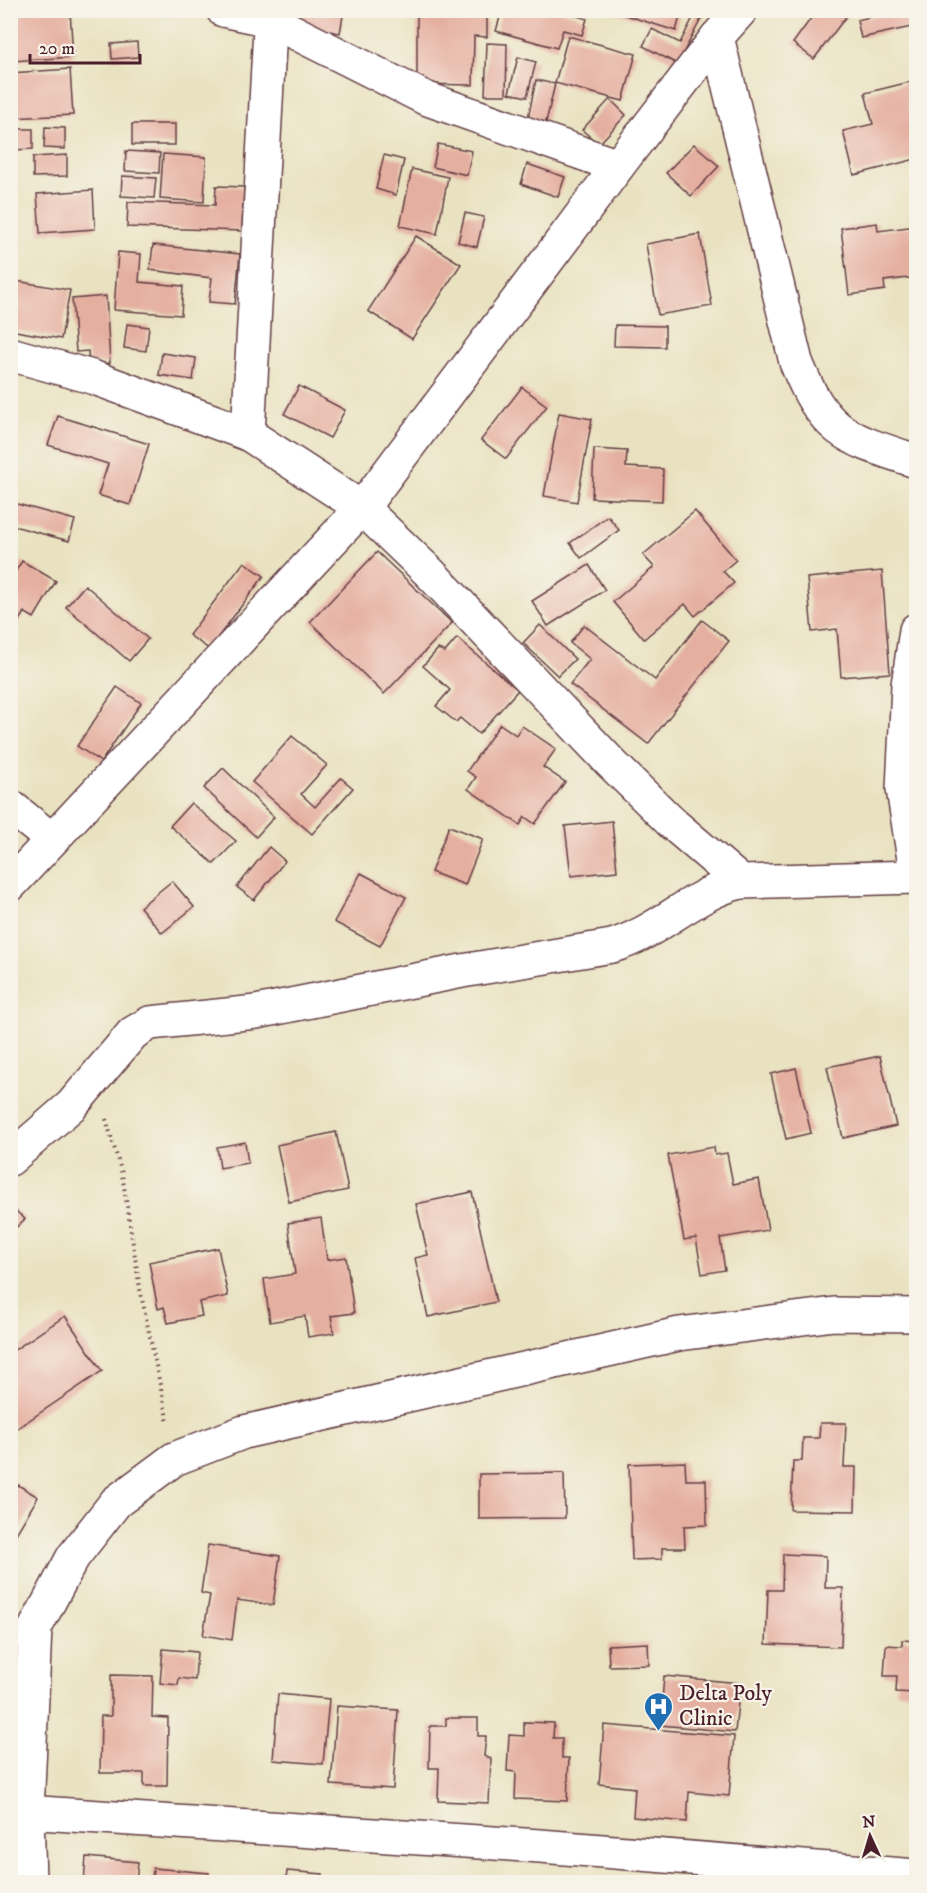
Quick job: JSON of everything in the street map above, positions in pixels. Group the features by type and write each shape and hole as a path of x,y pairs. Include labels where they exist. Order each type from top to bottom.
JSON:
{"street":[{"path":"223,10 270,15 425,98 618,166"},
{"path":"10,885 362,508 618,166 717,37 741,10"},
{"path":"248,434 270,15"},
{"path":"717,37 796,362 810,396 833,425 858,442 916,462"},
{"path":"10,354 92,376 248,434 362,508 430,573 638,789 741,882"},
{"path":"916,630 908,685 903,789 916,872"},
{"path":"10,806 51,839"},
{"path":"10,1159 72,1105 133,1033 150,1023 256,1012 462,971 612,946 629,941 720,887 741,882 916,877"},
{"path":"29,1882 19,1812 35,1628 73,1557 116,1502 174,1460 244,1432 679,1334 834,1314 916,1315"},
{"path":"19,1812 528,1845 916,1876"}],"path":[{"path":"97,1075 106,1121 122,1174 140,1288 164,1396 174,1460"}],"building":[{"path":"10,10 70,10 73,57 12,61"},
{"path":"292,10 344,10 340,33 290,24"},
{"path":"502,10 558,10 587,19 582,35 563,30 557,48 496,31"},
{"path":"609,10 682,10 676,31"},
{"path":"697,10 706,10 677,64 643,46 652,29 680,43"},
{"path":"817,10 851,10 814,59 793,43"},
{"path":"900,10 916,10 916,26 861,38 857,20"},
{"path":"417,16 487,16 487,37 474,36 473,85 417,84"},
{"path":"568,36 636,54 623,101 555,83"},
{"path":"137,42 138,57 112,59 111,44"},
{"path":"487,43 507,44 506,95 485,95"},
{"path":"518,57 536,62 527,97 509,93"},
{"path":"70,69 73,115 10,118 10,73"},
{"path":"536,80 555,84 546,122 528,118"},
{"path":"914,81 916,159 854,175 843,131 873,124 865,93"},
{"path":"610,99 626,115 599,144 582,130"},
{"path":"132,124 175,124 175,145 132,145"},
{"path":"45,127 65,128 65,149 44,148"},
{"path":"12,129 33,129 33,149 13,150"},
{"path":"438,144 472,151 467,175 433,167"},
{"path":"694,144 719,166 691,196 666,173"},
{"path":"126,151 160,153 159,173 125,171"},
{"path":"163,154 206,157 204,202 160,199"},
{"path":"67,155 67,176 33,177 33,157"},
{"path":"384,155 404,160 396,195 376,189"},
{"path":"527,164 565,177 558,197 521,184"},
{"path":"412,169 448,177 437,234 400,226"},
{"path":"122,176 156,178 154,198 121,196"},
{"path":"216,186 244,187 242,231 127,227 128,202 215,205"},
{"path":"93,190 95,229 40,233 37,194"},
{"path":"465,213 484,217 477,247 458,242"},
{"path":"877,223 878,231 916,226 916,277 884,281 885,290 849,295 841,228"},
{"path":"700,234 712,306 658,315 646,244"},
{"path":"416,236 461,264 412,339 368,311"},
{"path":"153,245 240,254 235,304 209,302 212,278 150,270"},
{"path":"118,252 141,254 139,282 183,286 181,315 114,310"},
{"path":"10,280 70,290 61,339 10,330"},
{"path":"106,296 110,363 89,364 88,351 76,352 72,299"},
{"path":"127,324 149,327 146,351 124,348"},
{"path":"615,325 665,326 665,347 614,346"},
{"path":"162,353 196,358 193,380 159,375"},
{"path":"299,386 345,410 330,438 284,414"},
{"path":"522,387 547,406 506,459 481,440"},
{"path":"559,413 592,419 577,502 544,496"},
{"path":"58,416 149,444 130,505 98,495 108,464 48,445"},
{"path":"594,449 627,451 626,467 663,469 662,501 592,498"},
{"path":"10,502 75,520 69,541 10,525"},
{"path":"695,511 736,560 723,571 734,583 695,616 685,604 644,639 613,602 654,567 643,555"},
{"path":"608,516 619,530 581,558 570,543"},
{"path":"377,552 452,623 384,694 310,622"},
{"path":"22,561 56,581 34,618 24,612 10,636 10,580"},
{"path":"244,562 264,576 209,649 189,635"},
{"path":"589,565 605,590 548,626 532,601"},
{"path":"882,571 890,673 841,677 837,629 812,632 807,578"},
{"path":"85,585 148,639 129,661 66,607"},
{"path":"702,620 729,641 648,744 570,684 590,659 570,643 584,625 655,680"},
{"path":"540,625 575,659 558,676 523,643"},
{"path":"457,638 518,690 479,734 460,718 456,722 436,706 450,690 423,666 438,649 445,652"},
{"path":"117,687 141,703 101,762 77,746"},
{"path":"500,724 516,735 522,726 556,749 543,767 565,782 535,824 525,817 520,825 468,789 476,777 467,771"},
{"path":"292,736 327,765 301,794 315,807 341,778 353,788 312,834 252,782"},
{"path":"223,768 274,817 256,837 204,788"},
{"path":"191,803 236,841 214,864 170,826"},
{"path":"612,821 617,871 571,876 565,826"},
{"path":"449,826 483,839 465,885 431,872"},
{"path":"269,847 285,861 254,900 237,887"},
{"path":"361,873 406,897 380,946 334,922"},
{"path":"172,881 194,907 162,933 140,907"},
{"path":"880,1056 896,1126 843,1138 827,1067"},
{"path":"796,1068 811,1133 786,1139 771,1074"},
{"path":"336,1132 348,1190 289,1202 277,1145"},
{"path":"245,1142 248,1163 220,1168 217,1147"},
{"path":"714,1147 715,1155 727,1153 733,1184 759,1179 768,1230 720,1238 725,1270 702,1274 696,1238 684,1240 668,1155"},
{"path":"472,1192 496,1302 428,1317 415,1258 428,1255 416,1204"},
{"path":"10,1206 25,1219 10,1233"},
{"path":"321,1218 327,1260 346,1257 354,1313 331,1316 334,1333 308,1337 305,1316 270,1322 264,1279 295,1274 288,1223"},
{"path":"218,1248 228,1296 199,1302 202,1316 168,1323 164,1307 158,1309 149,1262"},
{"path":"65,1316 102,1371 16,1429 10,1421 10,1353"},
{"path":"820,1423 846,1423 844,1467 856,1467 855,1511 791,1510 793,1461 802,1461 803,1438 819,1438"},
{"path":"685,1462 686,1480 706,1480 707,1525 684,1526 685,1548 662,1548 662,1559 632,1560 629,1464"},
{"path":"564,1473 565,1518 479,1519 479,1474"},
{"path":"10,1480 38,1497 10,1544"},
{"path":"208,1545 280,1556 273,1605 237,1600 232,1640 203,1635 210,1595 201,1593"},
{"path":"783,1554 826,1556 825,1588 843,1588 841,1647 766,1644 768,1590 782,1590"},
{"path":"902,1640 916,1641 916,1693 896,1692 897,1676 884,1676 886,1645 902,1646"},
{"path":"648,1643 649,1665 609,1666 608,1645"},
{"path":"163,1649 197,1652 195,1680 179,1678 178,1685 160,1683"},
{"path":"111,1675 153,1676 152,1717 168,1718 167,1786 144,1786 144,1773 100,1773 101,1716 111,1716"},
{"path":"664,1676 740,1683 735,1732 660,1725"},
{"path":"278,1694 329,1699 323,1764 273,1760"},
{"path":"337,1706 398,1710 393,1789 331,1785"},
{"path":"446,1718 478,1718 478,1736 486,1736 484,1756 491,1759 489,1803 438,1801 439,1768 429,1768 430,1726 446,1726"},
{"path":"524,1722 554,1723 553,1738 562,1738 562,1758 569,1758 567,1801 515,1799 516,1772 507,1771 509,1735 524,1736"},
{"path":"604,1725 734,1736 729,1796 689,1792 687,1822 633,1817 635,1788 599,1784"},
{"path":"86,1857 138,1862 136,1882 84,1882"},
{"path":"153,1868 209,1873 208,1882 152,1882"},
{"path":"287,1871 323,1874 322,1882 286,1882"}],"place":[{"name":"Delta Poly Clinic","path":"658,1732"}]}
